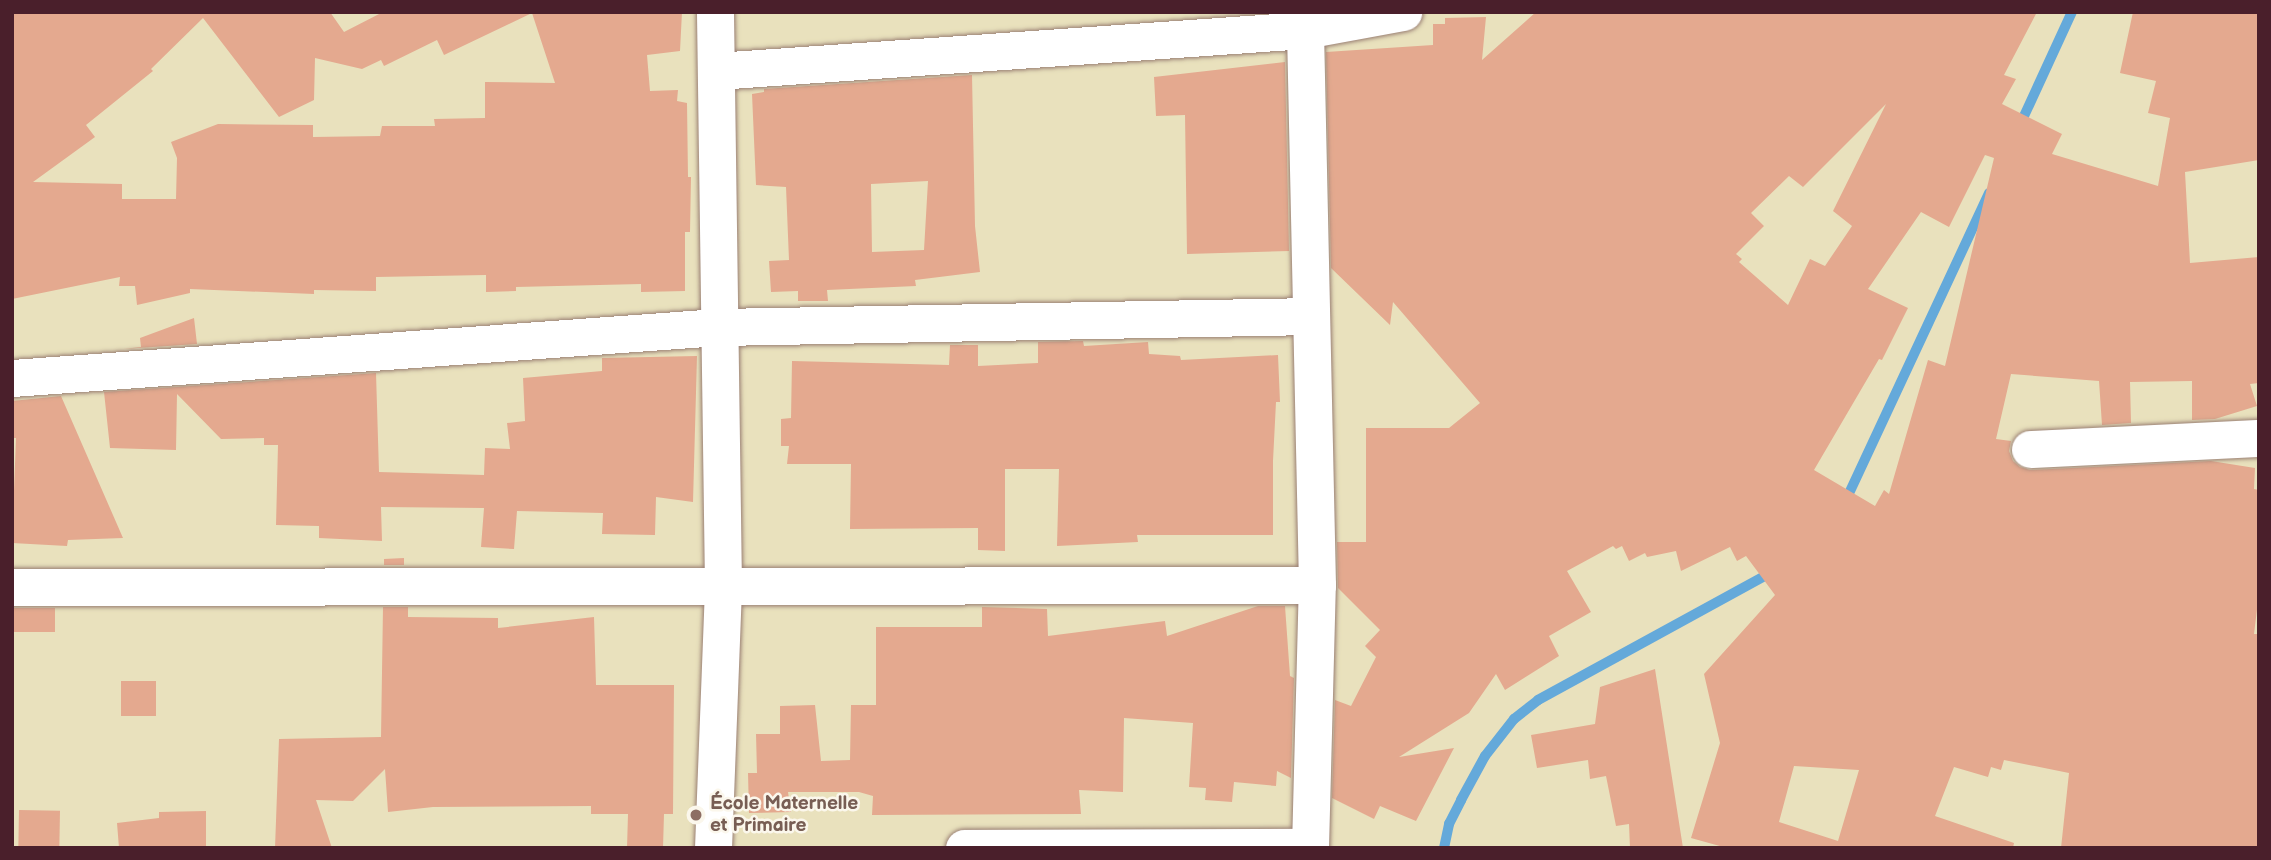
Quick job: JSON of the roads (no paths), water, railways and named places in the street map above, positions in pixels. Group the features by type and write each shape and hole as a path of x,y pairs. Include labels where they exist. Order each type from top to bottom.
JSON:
{"street":[{"path":"713,848 723,586 715,12"},
{"path":"716,71 1305,30 1403,12"},
{"path":"964,848 1310,847 1317,585 1305,30"},
{"path":"12,378 719,327 1311,316"},
{"path":"2030,449 2259,438"},
{"path":"12,586 1317,585"}],"waterway":[{"path":"2019,127 2072,12"},
{"path":"1845,502 1989,193"},
{"path":"1444,848 1449,824 1461,800 1485,756 1514,719 1538,700 1772,572"}],"place":[{"name":"École Maternelle et Primaire","path":"696,815"}]}
